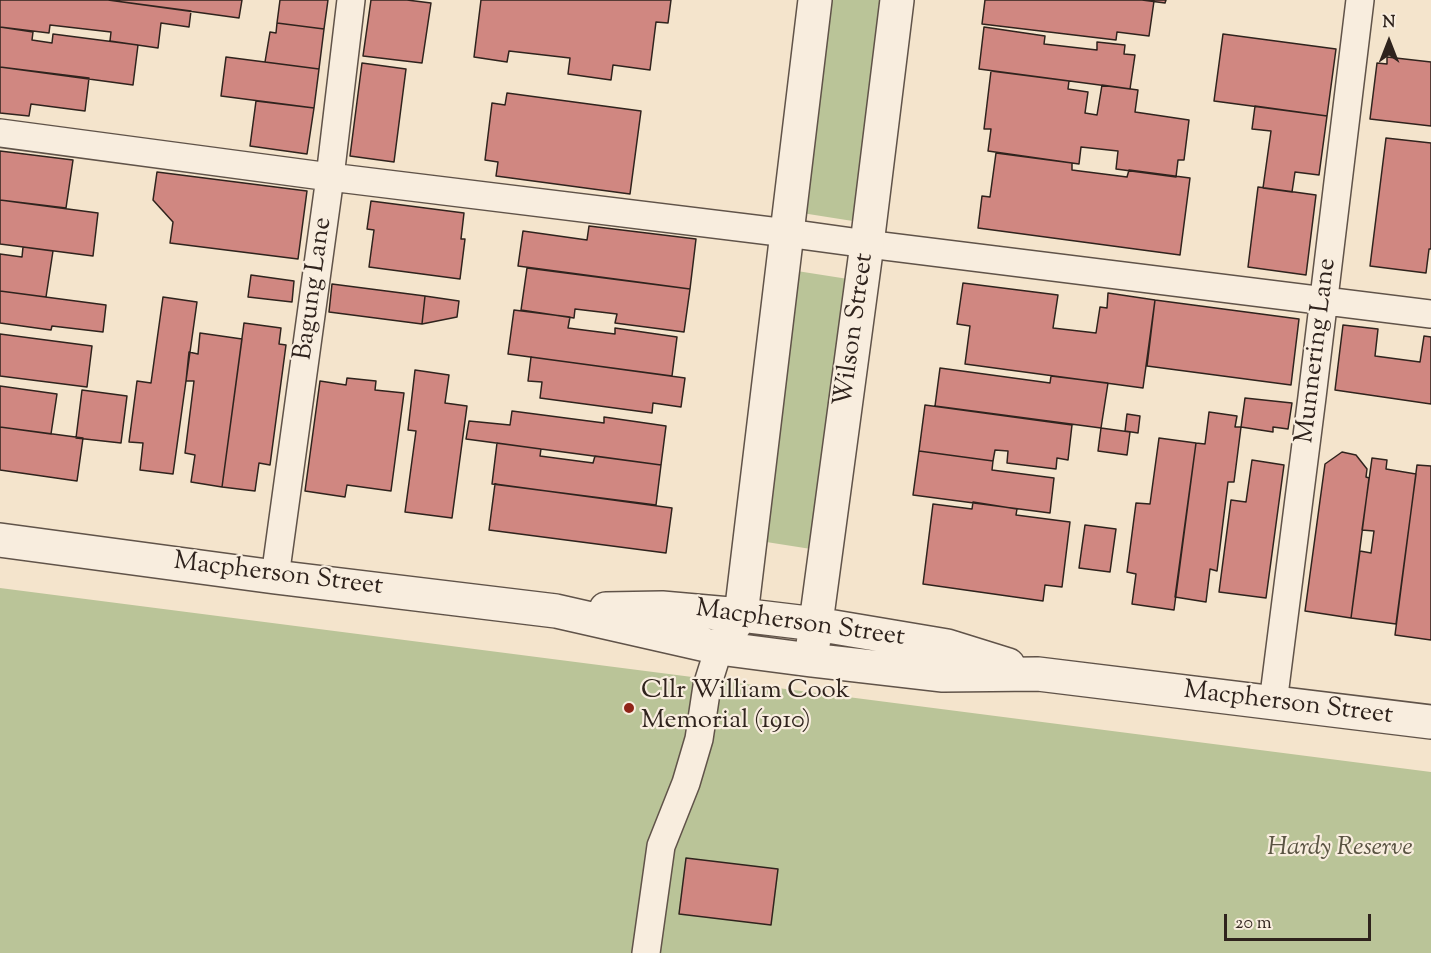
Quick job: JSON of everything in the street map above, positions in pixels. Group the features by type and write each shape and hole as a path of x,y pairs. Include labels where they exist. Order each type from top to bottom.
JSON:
{"street":[{"path":"719,648 741,615 815,0"},
{"name":"Wilson Street","path":"811,660 897,0"},
{"name":"Macpherson Street","path":"0,540 275,577 556,610 719,648 811,660 943,675 1038,674 1431,722"},
{"name":"Macpherson Street","path":"556,610 662,608 816,624 947,646 1038,674"}],"lane":[{"name":"Bagung Lane","path":"275,577 330,177 351,0"},
{"name":"Munnering Lane","path":"1274,703 1360,0"},
{"path":"0,133 330,177 1431,314"},
{"path":"646,953 661,846 686,783 699,739 707,686 719,648"}],"green space":[{"path":"829,0 886,0 859,222 802,213"},
{"path":"797,271 848,279 811,549 760,541"},
{"name":"Hardy Reserve","path":"0,588 1431,772 1431,953 0,953"}],"building":[{"path":"0,0 108,0 191,11 189,27 161,23 158,48 110,41 111,32 50,25 49,33 0,27"},
{"path":"108,0 242,0 239,18"},
{"path":"280,0 328,0 324,29 277,23"},
{"path":"371,0 431,3 422,63 363,56"},
{"path":"481,0 671,0 668,23 656,22 650,70 613,65 611,80 568,74 570,58 509,51 507,62 474,57"},
{"path":"985,0 1154,1 1149,36 1117,32 1116,40 982,24"},
{"path":"1142,0 1166,0 1165,3"},
{"path":"277,23 324,29 319,69 265,62 270,32 276,33"},
{"path":"0,27 33,32 32,40 52,43 53,34 138,45 133,85 0,67"},
{"path":"984,27 1045,36 1044,44 1097,50 1097,42 1125,45 1124,54 1135,55 1130,89 979,69"},
{"path":"1223,34 1336,49 1327,116 1214,101"},
{"path":"226,57 319,69 314,108 221,96"},
{"path":"1387,57 1431,62 1431,126 1370,119 1377,63 1387,64"},
{"path":"362,63 406,69 394,162 350,156"},
{"path":"0,67 89,78 85,111 31,104 29,116 0,113"},
{"path":"991,71 1069,81 1068,89 1088,92 1085,113 1097,115 1102,85 1138,90 1135,112 1189,120 1184,160 1178,160 1176,177 1116,169 1118,151 1081,147 1079,164 988,151 991,129 984,129"},
{"path":"507,93 641,111 630,194 496,176 498,162 485,160 492,103 505,105"},
{"path":"256,101 314,108 307,154 250,146"},
{"path":"1255,106 1327,116 1319,175 1295,172 1292,192 1263,188 1271,131 1252,129"},
{"path":"1386,138 1431,143 1431,249 1429,249 1426,273 1370,266"},
{"path":"0,151 73,160 66,208 0,200"},
{"path":"996,153 1072,163 1072,170 1127,177 1129,170 1190,178 1180,255 978,228 982,196 990,197"},
{"path":"157,172 307,191 298,259 170,243 173,222 153,200"},
{"path":"1258,187 1316,195 1306,275 1248,267"},
{"path":"0,200 98,213 93,256 0,244"},
{"path":"371,201 464,213 461,239 465,239 460,279 369,267 374,230 367,229"},
{"path":"589,226 696,239 690,289 518,266 523,231 587,240"},
{"path":"23,247 53,251 46,297 0,291 0,254 22,257"},
{"path":"527,268 690,289 684,332 615,323 617,314 575,309 574,318 521,310"},
{"path":"251,275 294,281 292,302 248,297"},
{"path":"963,283 1058,295 1053,328 1096,333 1100,307 1107,308 1108,293 1155,300 1143,388 965,364 970,326 957,324"},
{"path":"332,284 425,296 422,324 329,312"},
{"path":"0,291 106,305 103,332 52,326 51,330 0,323"},
{"path":"425,296 459,301 457,317 422,324"},
{"path":"163,297 197,302 173,474 140,470 143,443 129,442 137,381 151,383"},
{"path":"1155,300 1299,319 1291,385 1147,366"},
{"path":"514,310 570,317 568,328 615,334 615,328 677,337 672,376 508,354"},
{"path":"244,323 281,328 279,344 286,345 270,465 259,463 255,491 222,487"},
{"path":"1343,325 1378,329 1375,356 1420,362 1424,336 1431,337 1431,404 1335,390"},
{"path":"200,333 242,339 222,487 191,482 195,455 185,453 194,381 186,381 189,352 198,354"},
{"path":"0,334 92,346 87,387 0,376"},
{"path":"531,357 685,378 681,407 653,403 652,413 540,398 542,382 528,381"},
{"path":"940,368 1050,383 1051,376 1108,383 1101,428 935,406"},
{"path":"415,370 449,375 445,403 467,406 452,518 405,512 416,431 408,430"},
{"path":"347,378 376,381 375,390 404,393 391,491 347,485 345,497 305,491 320,381 346,385"},
{"path":"0,386 57,394 51,434 0,427"},
{"path":"82,390 127,396 121,443 76,438"},
{"path":"1245,398 1292,403 1288,429 1273,427 1273,432 1241,427"},
{"path":"925,405 1072,425 1068,460 1057,458 1056,469 1007,463 1008,451 995,450 993,461 919,451"},
{"path":"512,411 604,423 604,417 666,426 661,465 466,439 469,421 510,425"},
{"path":"1209,412 1237,416 1235,427 1241,427 1234,482 1228,482 1217,571 1210,569 1206,602 1175,597 1196,443 1205,444"},
{"path":"1127,414 1140,416 1138,433 1125,431"},
{"path":"0,427 83,438 77,481 0,470"},
{"path":"1101,428 1130,432 1127,455 1098,451"},
{"path":"1159,438 1196,443 1174,610 1132,604 1136,574 1127,572 1136,503 1150,504"},
{"path":"497,443 541,449 540,456 593,463 595,456 661,465 656,505 492,484"},
{"path":"919,451 993,461 992,470 1054,478 1050,513 913,495"},
{"path":"1342,452 1356,455 1367,469 1366,477 1369,478 1351,618 1305,611 1325,464"},
{"path":"1372,458 1387,460 1386,469 1416,474 1396,624 1351,618 1360,551 1371,553 1374,531 1362,530"},
{"path":"1252,460 1284,465 1266,598 1219,592 1231,500 1246,502"},
{"path":"1417,465 1431,466 1431,640 1395,635"},
{"path":"495,484 672,508 666,553 489,530"},
{"path":"973,502 1017,509 1016,515 1070,522 1062,587 1045,585 1043,601 923,584 933,504 972,509"},
{"path":"1085,525 1116,529 1110,572 1079,568"},
{"path":"686,858 778,869 771,925 679,914"}],"place":[{"name":"Cllr William Cook Memorial (1910)","path":"629,708"}]}
